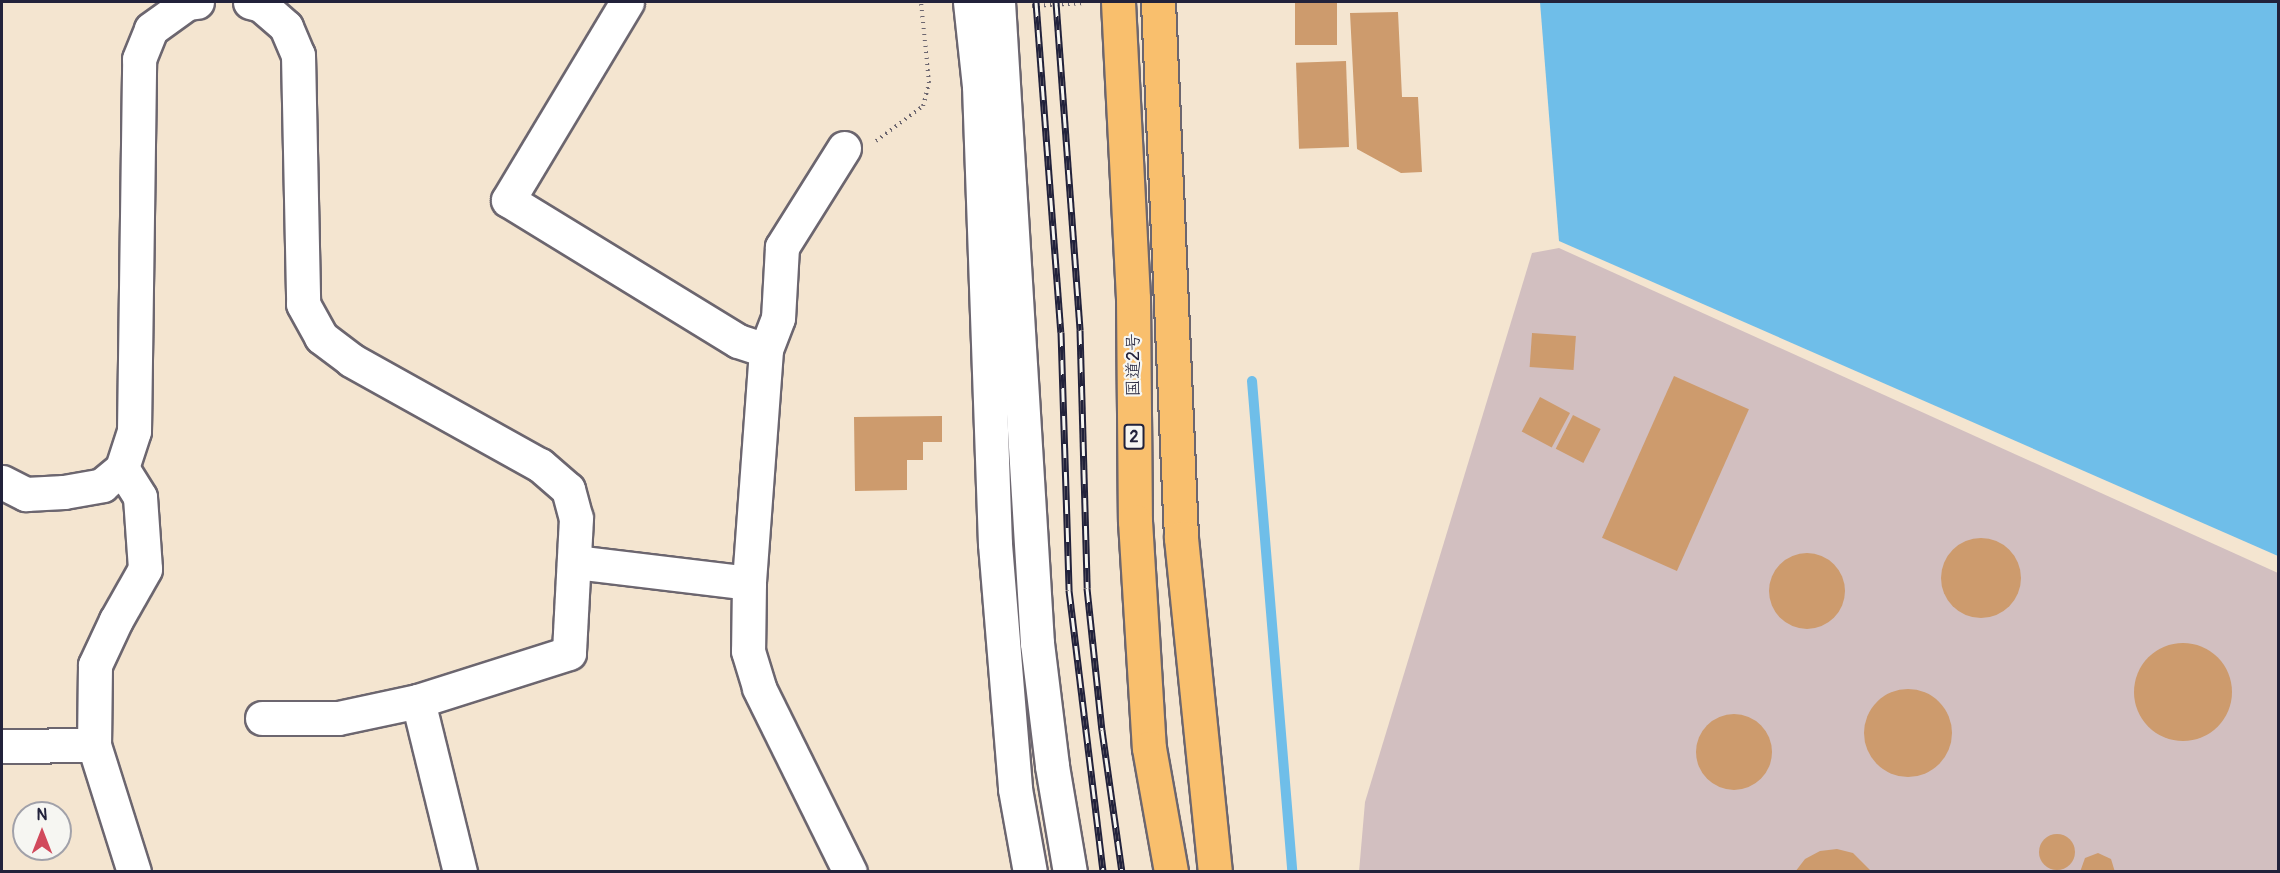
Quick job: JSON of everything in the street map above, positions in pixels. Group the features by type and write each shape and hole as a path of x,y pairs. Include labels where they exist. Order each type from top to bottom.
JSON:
{"highway":[{"name":"国道2号","path":"1104,2 1133,298 1135,521 1149,748 1170,872"},
{"path":"1158,2 1181,538 1215,872"}],"street":[{"path":"2,482 26,494 64,492 102,485 122,468 134,431 139,59 151,29 187,3 197,2"},
{"path":"250,2 261,5 286,27 298,55 303,304 321,337 351,360 540,465 568,489 576,518 576,562 569,653 418,701 338,718 262,718"},
{"path":"627,2 508,200 738,341 766,350"},
{"path":"989,4 978,86 995,544 1015,789 1030,872"},
{"path":"989,4 1037,643 1052,766 1070,872"},
{"path":"844,148 782,247 778,318 766,350 749,583 748,651 759,688 850,872"},
{"path":"122,468 140,497 146,569 116,620 95,665 94,745 134,872"},
{"path":"576,562 749,583"},
{"path":"418,701 460,872"},
{"path":"2,746 94,745"}],"path":[{"path":"844,148 864,147 923,106 929,83 921,2"},
{"path":"989,4 1104,2"}],"shaded area":[{"path":"1559,248 2278,573 2278,871 1359,872 1365,802 1532,253"}],"water":[{"path":"1540,2 2278,2 2278,556 1559,241"}],"building":[{"path":"1295,2 1337,2 1337,45 1295,45"},
{"path":"1398,12 1402,97 1418,97 1422,172 1401,173 1357,149 1350,13"},
{"path":"1346,61 1349,147 1299,149 1296,63"},
{"path":"1532,333 1576,336 1574,370 1530,367"},
{"path":"1674,376 1749,409 1677,571 1602,538"},
{"path":"1540,397 1570,413 1552,447 1522,431"},
{"path":"1573,415 1601,429 1583,463 1556,449"},
{"path":"942,416 942,442 923,442 923,460 907,460 907,490 855,491 854,417"},
{"path":"1981,538 1996,541 2009,550 2018,563 2021,578 2018,593 2009,606 1996,615 1981,618 1966,615 1953,606 1944,593 1941,578 1944,563 1953,550 1966,541"},
{"path":"1807,553 1821,556 1834,564 1842,577 1845,591 1842,605 1834,618 1821,626 1807,629 1793,626 1780,618 1772,605 1769,591 1772,577 1780,564 1793,556"},
{"path":"2183,643 2202,647 2217,658 2228,673 2232,692 2228,711 2217,726 2202,737 2183,741 2164,737 2149,726 2138,711 2134,692 2138,673 2149,658 2164,647"},
{"path":"1908,689 1925,693 1939,702 1948,716 1952,733 1948,750 1939,764 1925,773 1908,777 1891,773 1877,764 1868,750 1864,733 1868,716 1877,702 1891,693"},
{"path":"1727,714 1741,714 1755,720 1766,731 1772,745 1769,767 1761,779 1741,790 1727,790 1713,784 1702,773 1696,759 1696,745 1702,731 1713,720"},
{"path":"2057,834 2070,839 2075,852 2070,865 2057,870 2044,865 2039,852 2044,839"},
{"path":"1837,849 1853,853 1872,872 1795,872 1805,859 1820,851"},
{"path":"2098,853 2111,859 2115,872 2080,872 2085,858"}],"waterway":[{"path":"1252,381 1292,872"}],"railway":[{"path":"1036,2 1061,332 1069,590 1103,872"},
{"path":"1056,2 1080,330 1087,588 1102,730 1122,872"}]}
